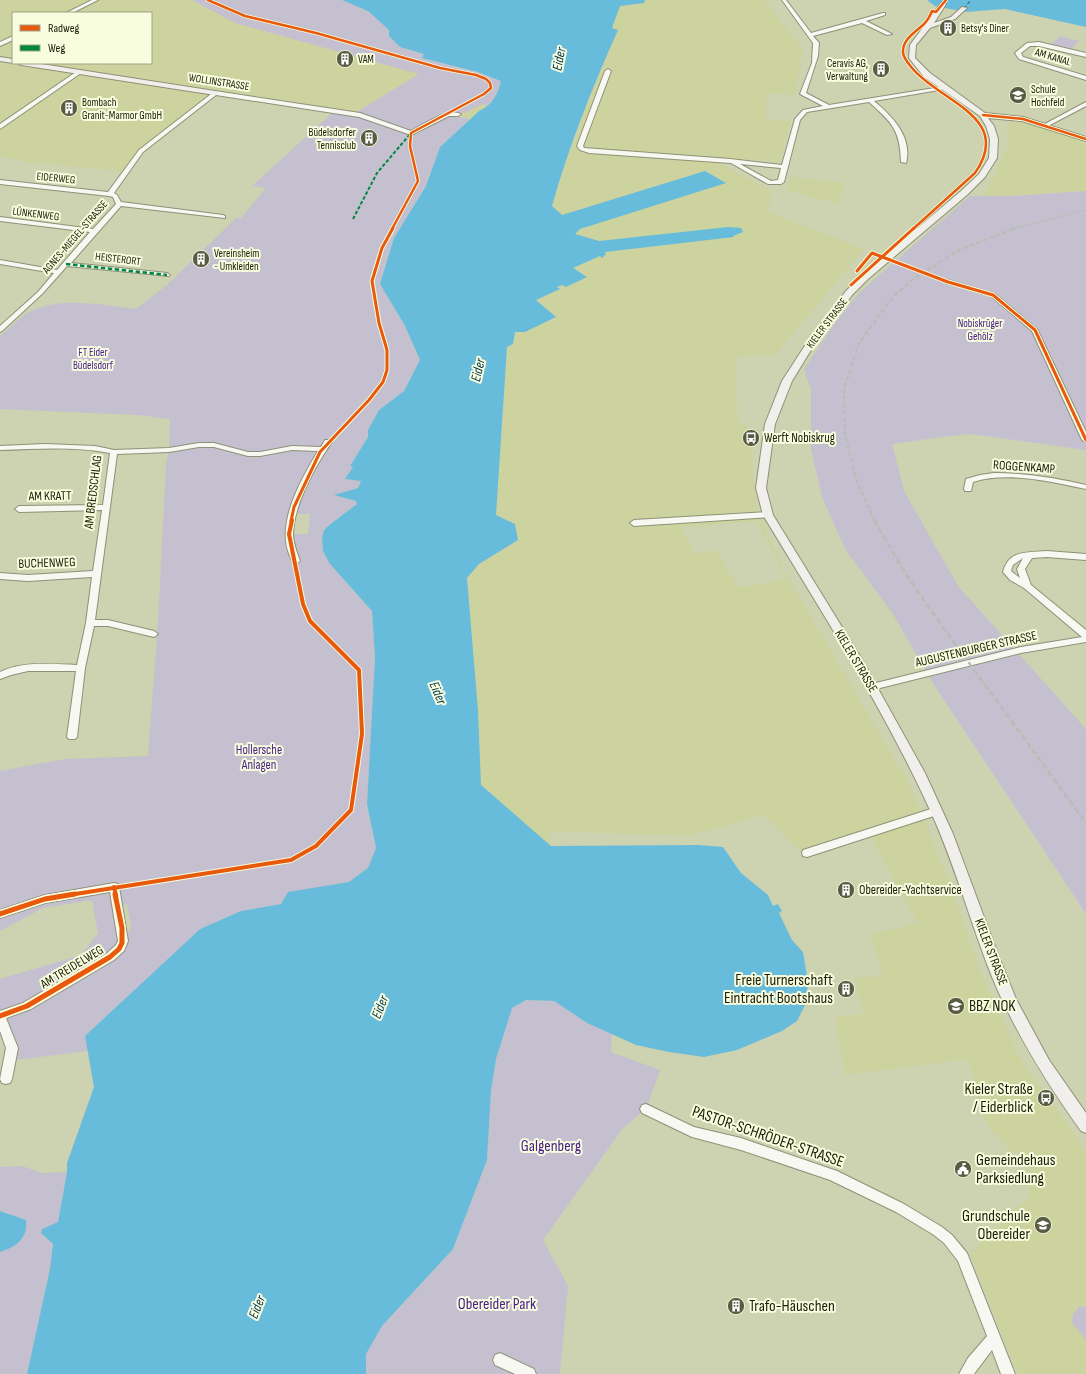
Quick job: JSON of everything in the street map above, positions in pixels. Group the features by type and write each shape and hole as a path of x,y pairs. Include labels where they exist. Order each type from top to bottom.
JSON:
{"main road":[{"name":"KIELER STRASSE","path":"941,6 928,27 913,45 911,53 912,58 920,70 983,115 990,126 994,139 993,158 982,175 865,277 849,293 807,349 787,381 772,415 761,488 768,515 872,687 905,747 937,811 1009,999 1041,1060 1086,1126"},
{"path":"928,27 942,23 962,11"},
{"path":"0,59 12,62"},
{"name":"WOLLINSTRASSE","path":"27,64 215,93"},
{"path":"983,115 1023,119 1085,137"}],"street":[{"path":"70,12 96,0"},
{"path":"784,0 816,43 817,51 814,64 803,94 827,106"},
{"path":"810,35 862,22 883,14"},
{"path":"862,22 889,34"},
{"path":"0,44 12,38"},
{"name":"AM KANAL","path":"1086,55 1039,44 1029,44 1018,53 1021,58 1086,78"},
{"path":"608,71 580,146 582,149 589,151 730,161 784,167"},
{"path":"0,127 78,73"},
{"path":"730,161 770,183 781,182 796,120 805,111 827,106 945,87"},
{"name":"WOLLINSTRASSE","path":"215,93 360,115 411,133 448,114 458,114"},
{"name":"AGNES-MIEGEL-STRASSE","path":"0,330 24,309 59,272 119,204 116,196 110,194 141,151 215,93"},
{"path":"870,100 893,120 899,128 904,142 904,162"},
{"path":"1046,125 1086,104"},
{"name":"EIDERWEG","path":"0,182 110,194"},
{"path":"119,204 223,217"},
{"name":"LÜNKENWEG","path":"0,219 94,231"},
{"path":"0,262 59,272"},
{"name":"HEISTERORT","path":"66,264 167,275"},
{"path":"948,282 994,295 1035,330 1086,440"},
{"path":"296,561 289,534 292,516 322,449 328,442"},
{"path":"114,452 169,450 199,445 214,445 248,454 260,454 292,448 322,449"},
{"name":"AM BREDSCHLAG","path":"0,448 95,448 114,452 72,737"},
{"name":"ROGGENKAMP","path":"968,489 969,481 990,476 1031,478 1086,488"},
{"name":"AM KRATT","path":"19,509 105,507"},
{"path":"634,523 768,515"},
{"path":"1086,557 1047,554 1019,556 1008,564 1007,572 1012,578 1027,586 1086,635"},
{"path":"1027,586 1021,569 1029,556"},
{"name":"BUCHENWEG","path":"0,576 28,578 96,574"},
{"path":"90,623 108,623 154,634"},
{"name":"AUGUSTENBURGER STRASSE","path":"872,687 1021,650 1086,639"},
{"path":"0,676 4,673 20,669 81,668"},
{"path":"807,853 937,811"},
{"name":"AM TREIDELWEG","path":"0,914 45,899 114,887 123,941 120,948 110,957 27,1006 0,1016 12,1048 6,1079"},
{"name":"PASTOR-SCHRÖDER-STRASSE","path":"646,1109 692,1132 741,1144 833,1176 900,1208 938,1231 948,1239 963,1258 993,1339 1008,1374"},
{"path":"966,1374 993,1339"},
{"path":"500,1360 529,1374"}],"shaded area":[{"path":"0,0 192,0 235,23 419,74 350,116 215,93 142,151 126,172 28,162 0,156"},
{"path":"645,0 764,0 803,49 795,95 767,93 766,119 791,121 779,162 724,158 722,165 772,191 768,212 864,249 776,354 735,357 738,424 747,425 753,457 752,470 758,512 788,578 908,782 952,889 981,973 1020,1058 1086,1151 1086,1374 1018,1374 970,1254 1030,1195 1026,1156 1009,1150 985,1121 968,1059 845,1075 835,1017 863,1014 855,978 883,976 870,934 919,924 871,838 804,856 765,815 688,836 550,831 551,846 481,785 478,711 467,578 479,564 517,540 515,524 496,515 507,347 513,344 515,332 525,332 555,316 535,301 559,289 557,287 586,277 573,268 600,256 575,234 579,229 552,206 588,97 617,31 612,28 620,6 644,3","holes":["757,521 786,579 738,588 717,550 695,554 681,527"]},
{"path":"482,104 487,106 470,119 455,115 447,116 456,112 465,113"},
{"path":"1010,121 1047,129 1086,141 1086,191 985,196 1008,145"},
{"path":"791,177 845,183 839,204 786,190"}],"green space":[{"name":"Hollersche Anlagen","path":"192,0 342,0 368,10 389,30 389,36 400,47 425,54 423,58 478,72 501,80 494,99 488,106 484,109 479,111 487,106 482,104 465,113 456,112 448,115 470,119 440,147 426,186 394,238 380,284 405,326 420,360 404,391 379,410 368,430 368,437 350,466 353,467 346,479 361,481 358,488 335,495 356,501 357,504 328,526 324,530 322,538 323,551 330,564 372,611 375,657 367,804 376,848 368,868 349,882 289,892 281,904 241,911 200,929 85,1036 88,1051 15,1060 12,1080 8,1080 14,1048 3,1017 27,1008 112,958 122,949 131,927 127,904 115,906 120,927 120,938 115,949 109,955 27,1004 6,1012 0,1017 0,979 81,955 98,933 92,900 43,908 0,931 0,771 65,759 148,756 158,622 166,465 169,450 170,419 138,415 0,409 0,336 29,312 54,304 82,303 136,309 167,285 236,218 241,218 266,188 252,186 332,113 350,116 419,74 235,23","holes":["293,509 298,509 296,514 310,514 308,534 294,534 294,539 289,540 288,534"]},
{"path":"1060,36 1079,41 1071,49 1052,44"},
{"name":"Nobiskrüger Gehölz","path":"1086,191 1086,450 971,434 892,444 905,493 958,586 1086,729 1086,914 934,685 893,614 845,549 822,497 811,449 811,390 804,369 835,323 860,292 970,196 1013,196"},
{"name":"Obereider Park","path":"526,1000 554,1001 587,1023 612,1033 611,1052 660,1070 646,1109 623,1128 543,1240 568,1286 560,1374 366,1374 366,1354 382,1326 453,1249 487,1160 491,1091 496,1059 511,1008"},
{"path":"22,1166 42,1173 67,1172 58,1222 42,1229 41,1233 53,1244 50,1269 27,1374 0,1374 0,1252 2,1251 9,1213 0,1211 0,1167"},
{"path":"1080,1306 1086,1307 1086,1340 1072,1323 1073,1314"}],"water":[{"name":"Eider","path":"342,0 645,0 644,3 620,6 612,28 618,30 582,117 552,206 562,215 705,171 726,183 580,229 575,234 599,241 728,227 741,228 743,232 733,236 734,237 605,252 606,254 602,258 600,256 573,268 587,277 566,287 562,285 557,287 560,289 536,300 556,317 525,332 515,332 513,344 507,347 496,515 515,524 518,540 479,564 467,578 478,711 481,785 551,846 698,845 723,847 741,873 768,895 773,906 778,904 782,911 779,913 792,940 803,952 808,983 806,1003 797,1021 782,1031 737,1050 704,1057 636,1045 587,1023 554,1001 526,1000 512,1008 496,1059 491,1091 487,1160 453,1249 382,1326 366,1354 366,1374 27,1374 50,1269 53,1244 41,1233 42,1229 58,1222 67,1172 67,1163 94,1087 85,1036 200,929 241,911 281,904 288,892 349,882 368,868 376,848 367,804 375,657 372,611 330,564 323,551 322,538 324,530 328,526 357,504 356,501 334,495 358,488 361,481 345,479 353,467 350,466 368,437 368,430 379,410 404,391 420,360 405,326 380,284 394,238 426,186 440,147 479,111 491,103 496,95 501,81 478,72 422,58 424,54 400,47 389,36 389,30 368,11"},
{"path":"927,0 1086,0 1086,27 1005,9 965,12 935,6"},
{"path":"0,1211 26,1220 26,1226 23,1237 20,1241 12,1247 0,1252"}],"ferry route":[{"path":"943,4 946,0"},
{"path":"964,8 971,0"}],"railway":[{"path":"1013,229 1086,210"},
{"path":"875,521 857,482 845,435 844,389 859,343 892,298 912,280 957,251 1013,229"},
{"path":"874,520 905,573 934,615 1086,823"}],"marked path":[{"path":"353,219 370,184 381,167 411,133"},
{"path":"66,264 167,275"}],"cycle path":[{"path":"0,914 45,899 291,860 316,846 351,810 362,734 359,670 310,621 303,604 289,534 294,507 320,452 369,400 383,382 387,370 387,350 379,323 372,281 382,248 418,181 410,146 411,133 484,94 491,88 490,83 486,79 476,75 440,68 316,33 245,16 208,0"},
{"path":"851,285 975,173 985,156 987,148 986,140 984,133 975,118 968,110 938,90 915,72 907,62 903,52 905,43 909,38 929,18 932,11 936,12 946,0"},
{"path":"983,115 1023,119 1086,139"},
{"path":"857,271 872,253 948,282 993,295 1035,330 1086,440"},
{"path":"0,1016 27,1006 110,957 120,948 122,943 122,928 114,887"}],"place":[{"name":"Betsy's Diner","path":"948,28"},
{"name":"VAM","path":"345,59"},
{"name":"Ceravis AG, Verwaltung","path":"881,69"},
{"name":"Schule Hochfeld","path":"1018,95"},
{"name":"Bombach Granit-Marmor GmbH","path":"69,108"},
{"name":"Büdelsdorfer Tennisclub","path":"369,138"},
{"name":"Vereinsheim - Umkleiden","path":"201,259"},
{"name":"Werft Nobiskrug","path":"751,438"},
{"name":"Obereider-Yachtservice","path":"846,890"},
{"name":"Freie Turnerschaft Eintracht Bootshaus","path":"846,989"},
{"name":"BBZ NOK","path":"956,1006"},
{"name":"Kieler Straße / Eiderblick","path":"1046,1098"},
{"name":"Gemeindehaus Parksiedlung","path":"963,1169"},
{"name":"Grundschule Obereider","path":"1043,1225"},
{"name":"Trafo-Häuschen","path":"736,1306"}],"park label":[{"name":"FT Eider Büdelsdorf","path":"93,358"},
{"name":"Galgenberg","path":"551,1146"}]}
